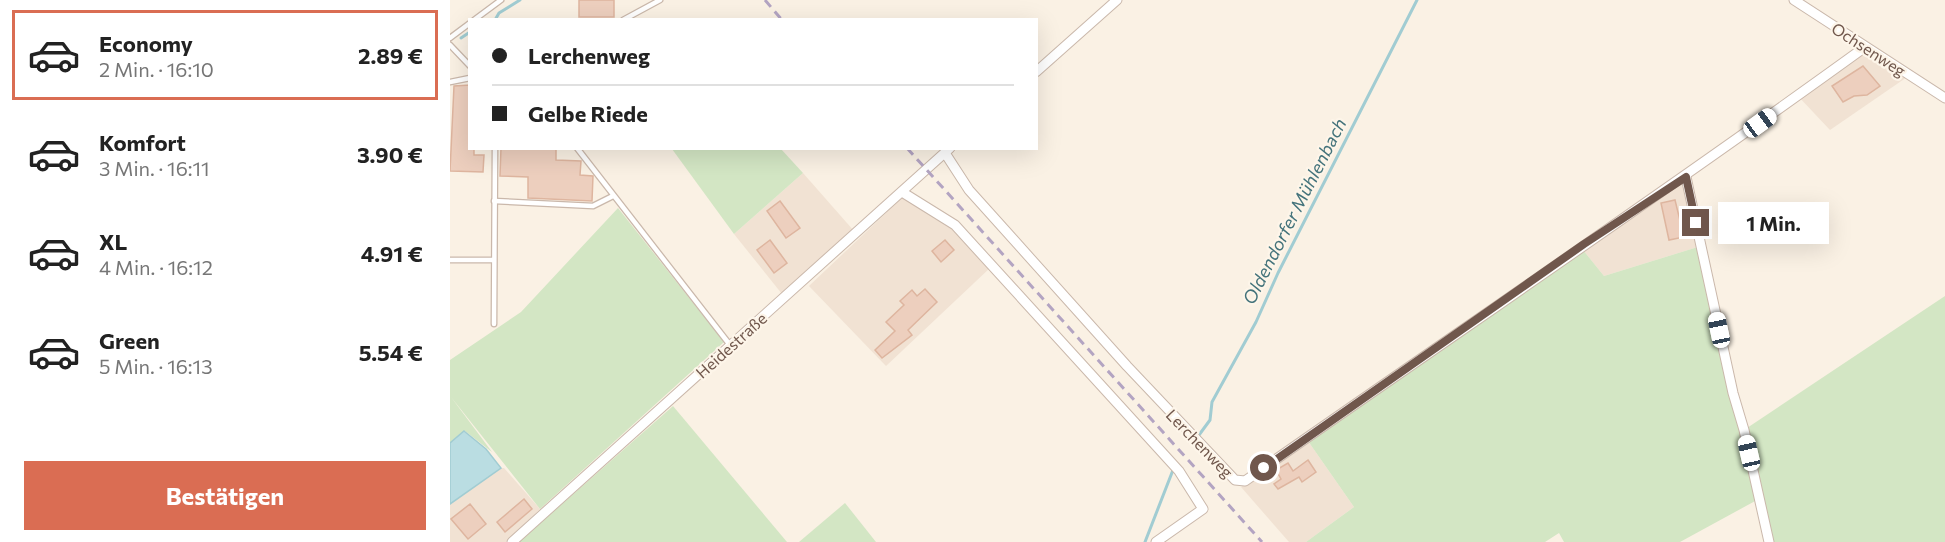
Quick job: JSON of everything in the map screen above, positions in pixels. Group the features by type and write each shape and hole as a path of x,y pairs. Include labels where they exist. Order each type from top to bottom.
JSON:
{"street":[{"path":"1038,70 1117,0"},
{"name":"Ochsenweg","path":"1794,0 1945,98"},
{"name":"Lerchenweg","path":"948,151 969,190 1119,357 1235,480 1245,481 1584,244 1686,177 1865,47"},
{"name":"Heidestraße","path":"512,542 948,151"},
{"path":"1686,177 1732,393 1744,430 1769,542"},
{"name":"Lerchenweg","path":"902,192 955,225 1179,471 1203,509 1156,542"}],"lane":[{"path":"477,18 501,0"},
{"path":"628,18 660,0"},
{"path":"450,38 468,24"},
{"path":"450,45 468,64"},
{"path":"450,82 468,78"},
{"path":"494,324 495,150"},
{"path":"578,150 730,345"},
{"path":"494,201 593,206 613,196"},
{"path":"450,260 494,260"}],"shaded area":[{"path":"1865,47 1910,75 1830,130 1798,96"},
{"path":"803,173 854,231 782,294 734,234"},
{"path":"1686,177 1701,246 1604,276 1583,250"},
{"path":"903,197 945,223 991,267 886,366 809,286"},
{"path":"1308,441 1354,507 1306,542 1289,542 1241,487"},
{"path":"504,468 540,509 506,542 450,542 450,504"}],"green space":[{"path":"673,150 782,150 803,173 734,234"},
{"path":"618,208 724,342 540,509 451,397 492,452 465,431 450,443 450,360 521,312"},
{"path":"1701,246 1744,430 1945,296 1945,542 1767,542 1757,500 1680,542 1564,542 1559,533 1545,542 1306,542 1354,507 1308,441 1583,250 1604,276"},
{"path":"673,406 787,542 519,542"},
{"path":"845,503 876,542 799,542"}],"water":[{"path":"464,431 486,449 501,468 450,504 450,443"}],"building":[{"path":"579,0 614,0 614,17 579,17"},
{"path":"1863,66 1880,86 1867,95 1854,96 1843,102 1832,86"},
{"path":"468,85 468,150 474,150 474,155 484,155 483,172 450,171 454,86"},
{"path":"501,150 556,150 556,160 581,161 580,175 593,176 592,201 528,198 528,177 500,176"},
{"path":"1675,200 1684,237 1669,240 1661,203"},
{"path":"780,201 800,228 786,238 767,211"},
{"path":"770,240 787,263 774,273 757,250"},
{"path":"945,240 954,250 941,262 932,251"},
{"path":"925,289 937,302 908,330 912,335 882,358 875,350 895,331 886,322 904,305 900,301 912,290 917,296"},
{"path":"1308,460 1316,472 1302,482 1299,477 1278,489 1274,484 1281,479 1276,470 1288,463 1293,471"},
{"path":"524,499 532,509 505,532 497,522"},
{"path":"470,504 486,524 468,539 451,519"}],"waterway":[{"path":"496,18 499,13 520,0"},
{"name":"Oldendorfer Mühlenbach","path":"1199,435 1210,420 1212,402 1256,322 1278,273 1417,0"},
{"path":"461,38 468,33"},
{"name":"Oldendorfer Mühlenbach","path":"1145,542 1173,470"}],"railway":[{"path":"765,0 780,18"},
{"path":"909,150 1262,542"}],"route":[{"path":"1264,468 1584,244 1686,177 1696,223"}]}
